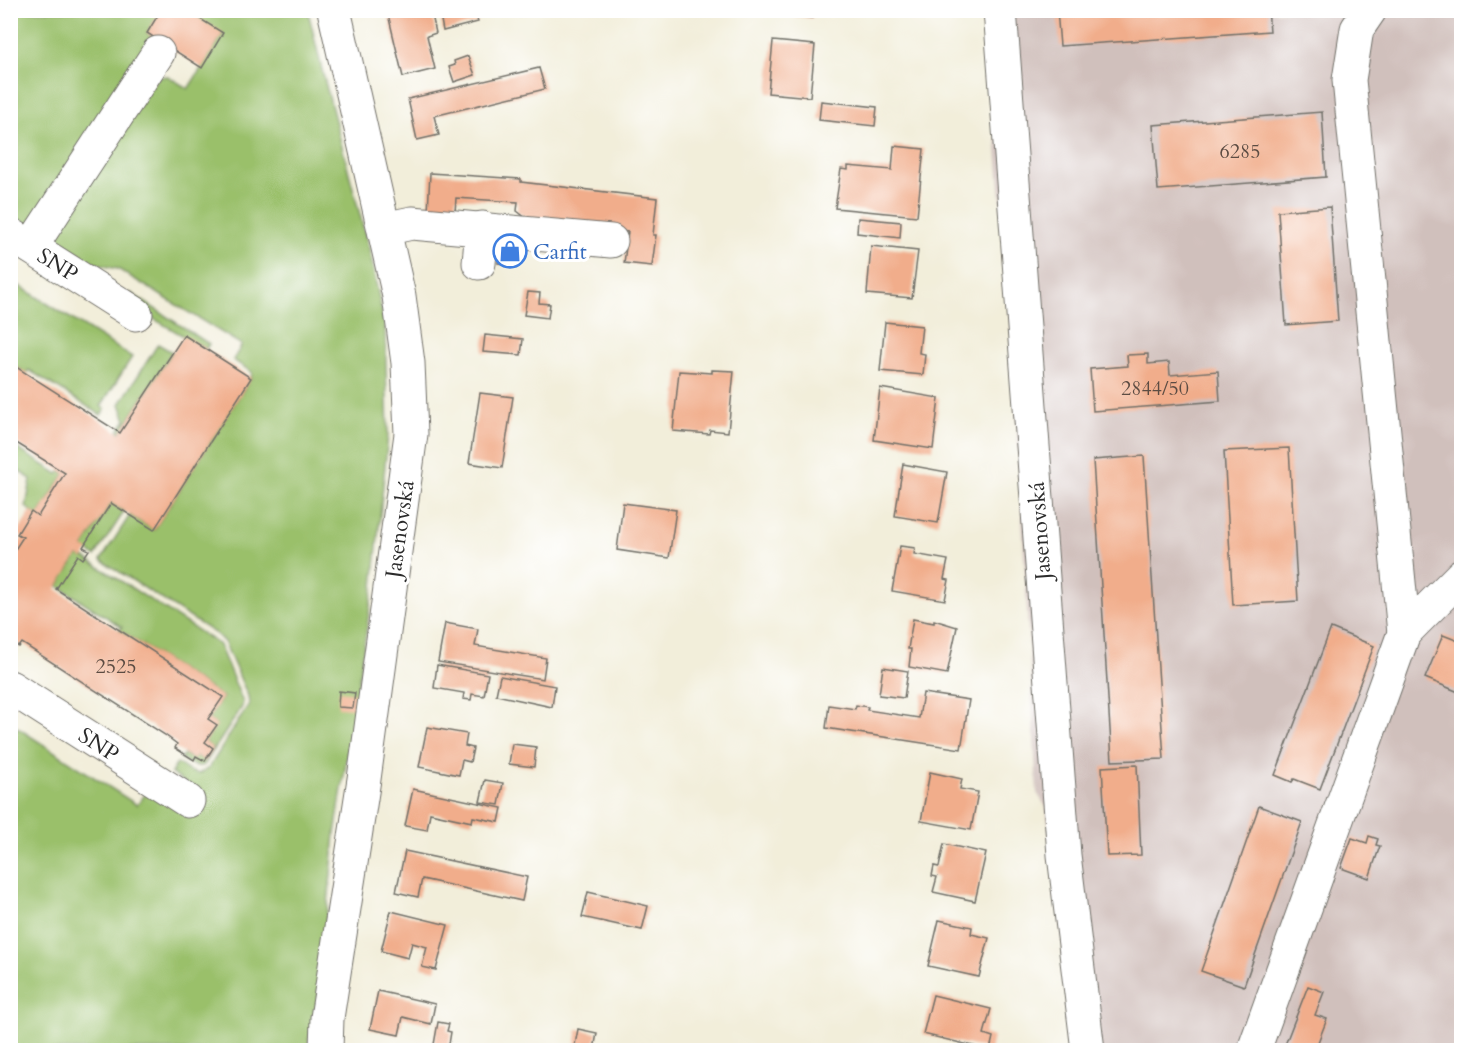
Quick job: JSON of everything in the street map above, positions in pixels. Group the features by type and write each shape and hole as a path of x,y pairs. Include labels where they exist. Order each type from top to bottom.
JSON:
{"street":[{"name":"Jasenovská","path":"326,1050 327,1018 366,767 411,434 408,363 399,296 333,10"},
{"name":"Jasenovská","path":"1000,10 1064,855 1088,1050"},
{"path":"1370,10 1356,29 1350,80 1404,633"},
{"path":"21,241 158,53"},
{"path":"384,229 412,223 611,241"},
{"path":"479,263 482,228"},
{"name":"SNP","path":"21,241 136,314"},
{"path":"1254,1050 1404,633 1461,575"},
{"name":"SNP","path":"10,687 188,801"}],"shaded area":[{"path":"986,11 1461,11 1461,1050 1076,1050 1046,807 1037,793 1012,338"}],"green space":[{"path":"10,11 161,11 147,33 157,40 33,225 19,226 10,221"},
{"path":"186,11 308,11 370,253 385,327 388,435 373,587 335,834 319,994 307,1050 11,1050 10,723 137,805 148,791 193,811 204,795 171,773 177,763 198,774 209,768 249,704 248,696 224,642 216,634 101,560 130,515 154,530 251,378 252,372 233,360 242,345 118,269 75,259 55,244 53,236 158,77 168,76 188,89 223,34"},
{"path":"10,280 132,357 101,406 105,409 101,415 29,370 26,373 11,363"},
{"path":"129,292 209,344 206,349 147,315"},
{"path":"158,344 172,352 120,433 118,431 126,420 120,404"},
{"path":"10,444 58,474 61,471 65,473 38,516 26,507 31,479 11,466"},
{"path":"111,503 124,512 95,556 83,547"},
{"path":"78,555 219,645 243,702 204,765 195,765 181,758 184,754 193,760 196,756 205,761 213,748 205,742 216,725 208,719 223,697 119,630 122,627 58,586"}],"building":[{"path":"161,10 186,10 223,33 202,68 147,33"},
{"path":"387,10 431,10 436,33 427,36 435,69 403,77"},
{"path":"761,10 813,10 812,18 761,13"},
{"path":"1057,10 1268,10 1270,31 1060,46"},
{"path":"475,11 478,22 443,31 441,20"},
{"path":"773,41 815,45 810,97 768,93"},
{"path":"468,56 475,75 454,82 449,67 455,65 454,61"},
{"path":"539,68 545,89 434,116 439,135 417,140 408,99"},
{"path":"821,101 877,107 875,126 819,120"},
{"path":"1322,112 1326,177 1158,190 1153,125"},
{"path":"894,146 924,149 917,216 835,208 841,169 848,170 848,166 892,170"},
{"path":"430,173 521,179 521,182 657,198 652,266 624,263 628,232 530,221 517,211 518,202 456,198 455,213 428,212"},
{"path":"1330,207 1338,321 1286,325 1278,211"},
{"path":"858,218 901,222 900,238 857,233"},
{"name":"Carfit","path":"501,237 523,240 519,266 498,263"},
{"path":"871,246 918,251 912,298 867,294"},
{"path":"528,292 540,293 539,303 550,304 548,318 524,315"},
{"path":"885,322 922,326 919,353 925,354 923,375 880,371"},
{"path":"184,335 251,378 154,530 111,503 83,547 89,550 83,559 78,555 56,589 223,697 208,719 217,725 205,742 213,748 205,761 196,756 194,760 175,748 177,744 165,735 22,643 19,647 10,642 12,637 10,636 10,557 23,537 17,534 31,511 38,516 65,473 10,439 10,363 120,433"},
{"path":"485,335 523,339 521,355 483,352"},
{"path":"1148,354 1148,364 1169,362 1170,375 1218,371 1220,401 1093,411 1090,369 1128,366 1127,355"},
{"path":"712,370 734,371 728,432 710,430 709,434 673,431 679,371 712,373"},
{"path":"880,388 939,398 933,449 874,440"},
{"path":"480,393 513,397 502,468 469,463"},
{"path":"1289,448 1298,601 1233,605 1224,451"},
{"path":"1144,456 1164,759 1112,761 1093,460"},
{"path":"903,464 947,472 938,523 895,516"},
{"path":"623,503 676,510 669,558 617,550"},
{"path":"900,546 915,548 914,554 948,560 944,579 949,580 945,600 892,591"},
{"path":"913,619 934,623 934,620 957,627 947,674 909,667 911,649 908,649"},
{"path":"445,623 478,629 475,646 546,658 543,679 438,662"},
{"path":"1331,628 1374,646 1320,789 1294,779 1292,782 1275,775"},
{"path":"1443,635 1461,642 1461,693 1425,678"},
{"path":"437,665 488,674 484,696 472,694 471,700 463,699 464,693 434,688"},
{"path":"883,667 908,671 904,698 879,695"},
{"path":"500,676 555,686 552,707 496,695"},
{"path":"339,691 355,693 353,708 338,707"},
{"path":"923,693 969,700 961,749 826,728 829,705 855,709 856,705 868,707 867,710 919,718"},
{"path":"427,727 467,734 465,746 473,748 470,762 462,760 459,775 419,767"},
{"path":"512,744 536,747 534,767 509,764"},
{"path":"1137,765 1141,855 1107,856 1102,767"},
{"path":"930,772 962,779 960,789 978,792 971,830 921,821"},
{"path":"485,780 503,783 499,805 480,802"},
{"path":"413,789 502,808 499,822 473,817 472,822 430,813 427,830 405,826"},
{"path":"1259,806 1302,822 1244,986 1201,971"},
{"path":"1369,836 1378,839 1376,845 1380,846 1369,878 1341,868 1352,838 1367,843"},
{"path":"944,844 986,853 975,901 933,892 937,877 932,876 934,866 939,867"},
{"path":"405,851 527,877 522,901 422,879 418,897 396,892"},
{"path":"588,892 648,906 642,930 582,917"},
{"path":"391,911 448,925 436,970 422,967 427,947 412,943 408,958 381,951"},
{"path":"939,920 972,927 971,934 989,938 979,977 928,966"},
{"path":"1308,986 1324,992 1315,1015 1327,1019 1315,1050 1283,1050"},
{"path":"378,991 435,1004 431,1024 403,1017 399,1035 370,1029"},
{"path":"933,995 991,1009 984,1034 993,1037 990,1050 923,1034"},
{"path":"438,1022 449,1024 447,1031 451,1032 448,1050 433,1050"},
{"path":"578,1029 597,1033 594,1050 574,1050"}],"place":[{"name":"Carfit","path":"510,251"}]}
